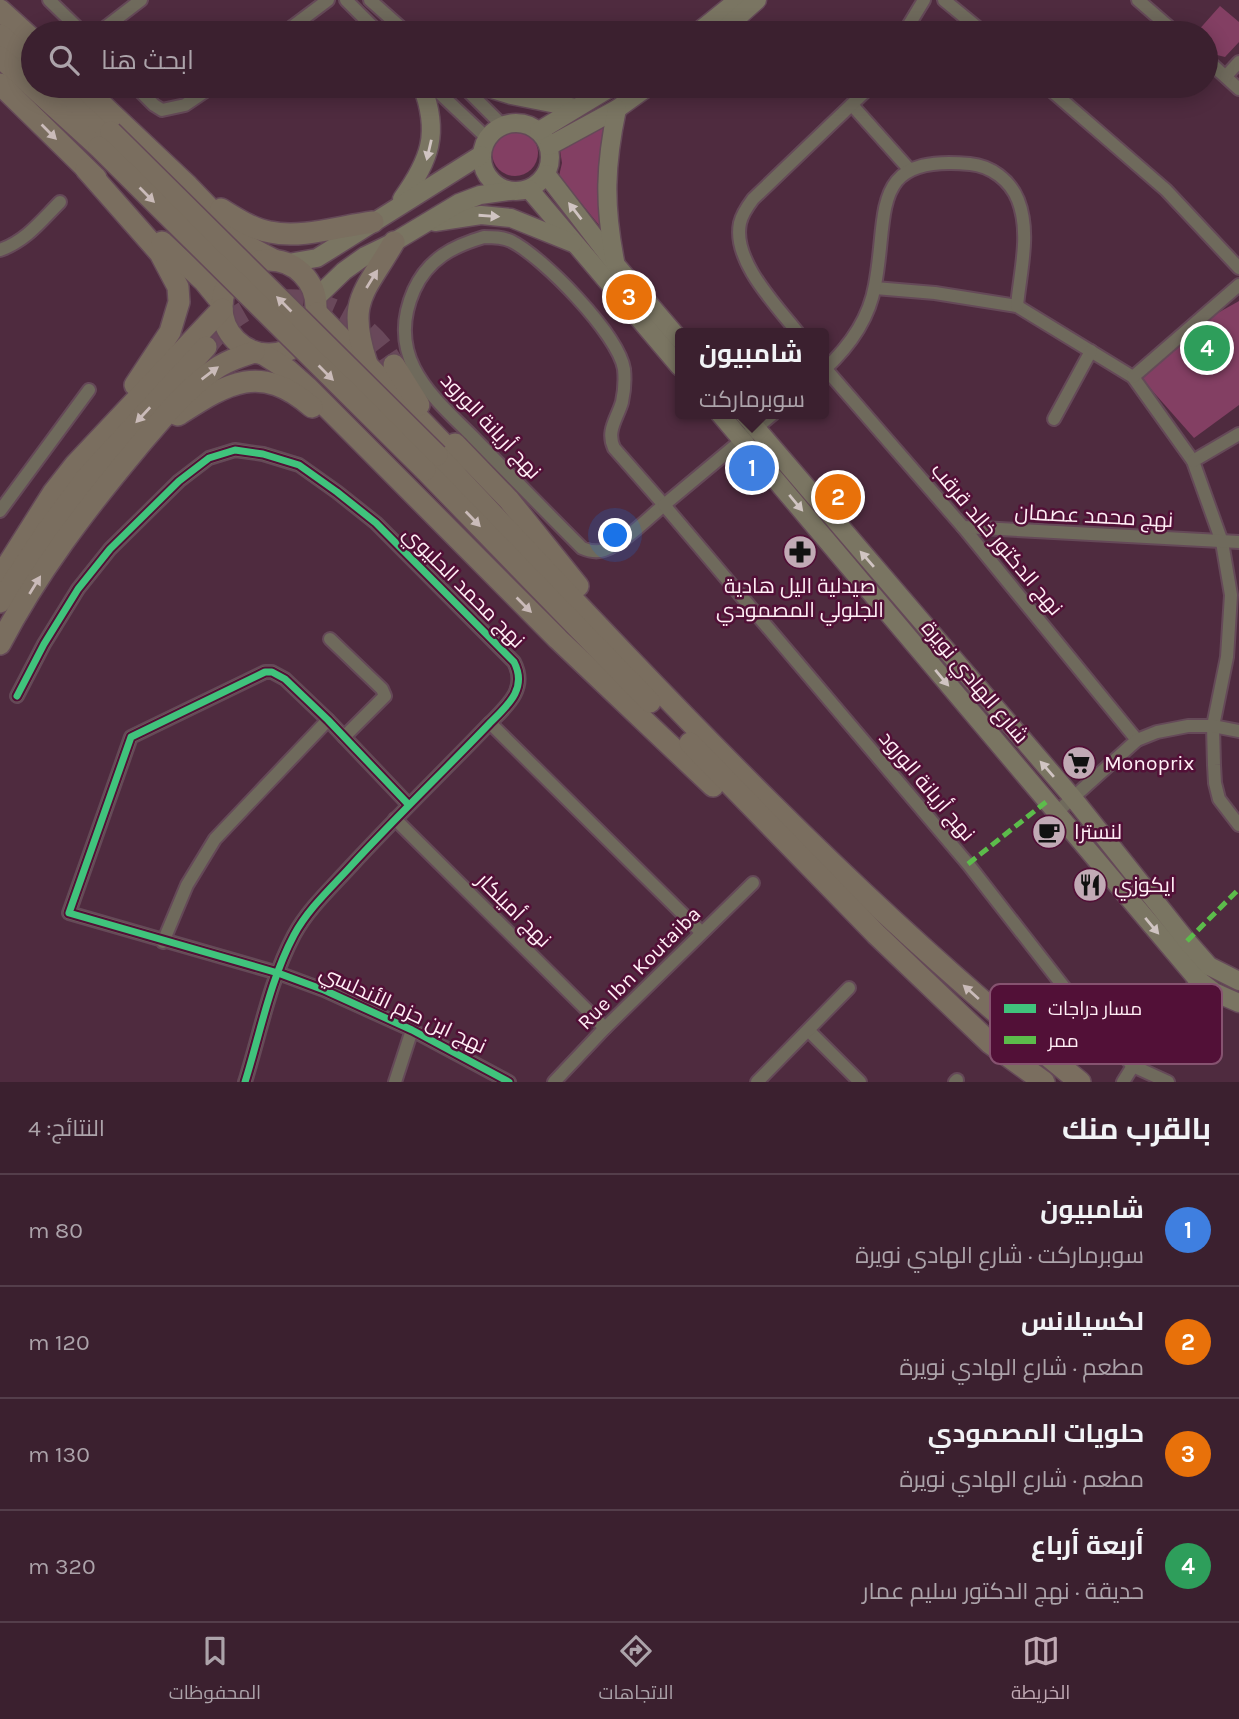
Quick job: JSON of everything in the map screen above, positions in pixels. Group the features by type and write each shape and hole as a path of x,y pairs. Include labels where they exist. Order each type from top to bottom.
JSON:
{"highway":[{"path":"0,10 21,29"},
{"path":"0,35 21,53"},
{"path":"0,57 21,74"},
{"path":"0,84 204,281 222,306"},
{"path":"52,98 105,140"},
{"path":"68,98 105,140 691,725 932,957 990,1009"},
{"path":"0,644 51,560 94,498 172,406 211,371 231,360 259,353 278,354 292,349 304,340 313,327 316,305 311,284 301,272 245,245 188,186 95,98"},
{"path":"0,577 53,493 96,440 162,346 173,325 179,302 178,287 160,253 86,169"},
{"path":"188,186 245,223 268,232 298,234 373,222"},
{"path":"368,366 356,320 360,298 394,242"},
{"path":"281,261 258,260 239,271 225,289 222,306 224,323 231,336 242,346 288,370 307,387 577,657 990,1043"},
{"path":"316,305 368,366 699,716 801,831"},
{"path":"96,440 222,306"},
{"path":"0,602 87,477 206,346"},
{"path":"394,365 413,398 509,500 582,591"},
{"path":"122,466 177,415 211,393 246,381 264,382 276,384 305,401 428,508"},
{"path":"431,463 876,934"},
{"path":"1019,1064 1044,1082"},
{"path":"1057,1064 1080,1082"}],"main road":[{"path":"712,21 738,0"},
{"path":"733,21 757,0"},
{"path":"397,207 427,160 432,117 426,98"},
{"path":"526,98 576,108"},
{"path":"544,138 576,108 593,98"},
{"path":"544,138 617,109 632,98"},
{"path":"616,265 608,226 606,178 617,109"},
{"path":"316,305 365,256 459,203 480,195 529,189 539,183 546,174 550,160 544,138 521,122 502,125 487,138 481,155 483,168 489,178 498,187 510,191"},
{"path":"281,261 317,258 481,155"},
{"path":"546,174 616,265 675,334"},
{"path":"529,189 675,361"},
{"path":"421,224 481,215 511,218 575,243"},
{"name":"شارع الهادي نويرة","path":"727,419 749,434 1073,798 1210,984"},
{"name":"شارع الهادي نويرة","path":"745,419 749,434 1056,813 1203,972 1239,981"},
{"name":"شارع الهادي نويرة","path":"1222,996 1239,1003"}],"street":[{"path":"49,0 71,21"},
{"path":"114,21 141,0"},
{"path":"300,21 328,0"},
{"path":"346,0 367,21"},
{"path":"370,0 394,21"},
{"path":"911,21 924,0"},
{"path":"944,0 969,21"},
{"path":"1138,0 1162,21"},
{"path":"1151,11 1160,0"},
{"path":"1226,76 1239,62"},
{"path":"1218,69 1239,89"},
{"path":"148,98 162,110 185,105 195,98"},
{"path":"445,98 487,138"},
{"path":"475,98 502,125"},
{"path":"794,328 752,274 740,245 739,226 742,214 753,199 859,98"},
{"path":"1060,98 1166,190 1239,268"},
{"path":"852,105 909,169"},
{"path":"829,364 846,349 862,324 875,288 886,198 895,180 909,169 930,162 981,165 1003,177 1014,191 1022,209 1025,231 1017,306"},
{"path":"0,250 16,244 29,234 60,202"},
{"name":"نهج أريانة الورود","path":"766,419 749,434 664,505 627,536 604,550 592,552 582,548 444,408 414,368 406,344 404,326 407,306 418,282 447,250 484,237 509,240 534,255 563,281 605,333 624,369 622,401 611,429 610,439 614,448 664,505 968,864 1061,984"},
{"path":"1133,377 1239,285"},
{"path":"875,288 935,293 1017,306 1133,377 1193,461 1222,542 1235,594 1227,657 1213,726 1215,783 1219,799 1239,825"},
{"path":"1054,419 1091,351"},
{"name":"نهج الدكتور خالد قرقب","path":"829,375 963,527 1137,740"},
{"path":"0,511 89,390"},
{"path":"1193,461 1239,434"},
{"name":"نهج محمد الحليوي","path":"17,696 44,644 78,589 110,549 179,481 209,458 235,450 262,454 299,465 338,492 376,523 514,662 521,681 517,692 490,723 408,804 307,914 293,936 278,973 245,1082"},
{"path":"0,563 34,523"},
{"name":"نهج محمد عصمان","path":"963,527 1239,542"},
{"path":"330,639 382,689 385,696 344,737"},
{"name":"نهج ابن حزم الأندلسي","path":"328,720 285,679 272,671 131,737 69,913 278,973 324,990 412,1030 509,1082"},
{"path":"163,942 187,885 215,839 328,720 408,804"},
{"path":"490,723 701,932"},
{"path":"1056,813 1137,740 1157,732 1188,726 1213,726 1239,731"},
{"name":"نهج أميلكار","path":"395,819 605,1028"},
{"name":"Rue Ibn Koutaiba","path":"554,1082 701,932 753,883"},
{"path":"1194,984 1203,972"},
{"path":"757,1082 849,988"},
{"path":"395,1082 412,1030"},
{"path":"809,1031 860,1082"},
{"path":"1123,1082 1133,1066"},
{"name":"نهج أريانة الورود","path":"1133,1066 1168,1082"}],"shaded area":[{"path":"1220,6 1239,22 1239,42 1225,57 1218,55 1218,21 1207,21"},
{"path":"604,124 603,230 559,176 562,163 560,150"},
{"path":"515,130 531,137 538,153 531,169 515,176 499,169 492,153 499,137"},
{"path":"1239,301 1239,405 1194,438 1141,378 1207,319"}],"tunnel":[{"path":"206,347 228,323 250,309 273,301 297,300 320,304 363,327 394,365"}],"marked path":[{"path":"968,864 1046,802"},
{"path":"1187,941 1239,889"}],"cycle path":[{"path":"17,696 44,644 78,589 110,549 179,481 209,458 235,450 263,454 299,465 337,492 376,523 514,662 519,681 509,704 368,848 320,899 300,925 278,970 245,1082"},
{"path":"408,804 285,679 272,672 265,672 131,737 69,913 278,973 324,990 412,1030 509,1082"}],"place":[{"name":"حلويات المصمودي","path":"629,297"},
{"name":"أربعة أرباع","path":"1207,348"},
{"name":"شامبيون","path":"752,468"},
{"name":"لكسيلانس","path":"838,497"},
{"name":"صيدلية اليل هادية الجلولي المصمودي","path":"800,552"},
{"name":"Monoprix","path":"1079,763"},
{"name":"لنسترا","path":"1049,832"},
{"name":"ايكوزي","path":"1090,885"}]}
